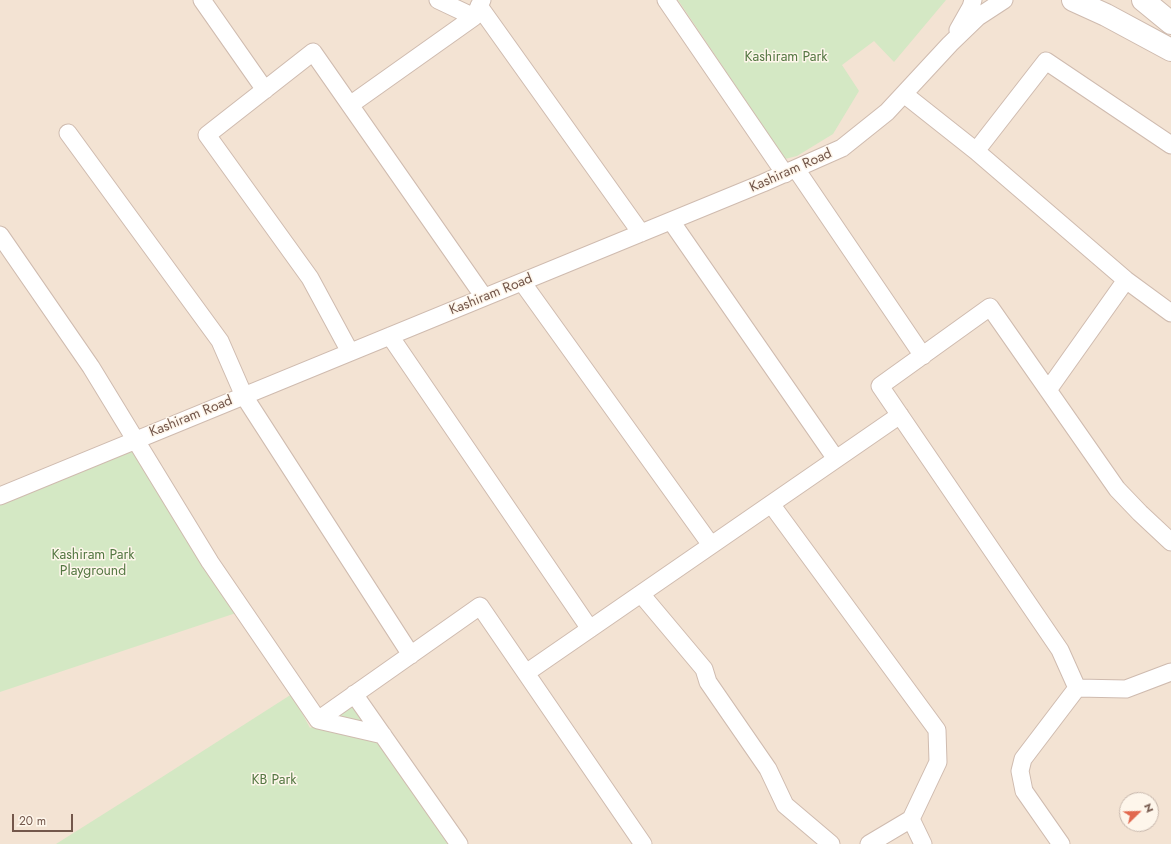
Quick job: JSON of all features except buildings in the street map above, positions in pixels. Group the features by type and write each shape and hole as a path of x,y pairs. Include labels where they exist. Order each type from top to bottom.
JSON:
{"street":[{"path":"202,0 265,90"},
{"path":"438,0 478,8 641,233"},
{"path":"666,0 923,356"},
{"name":"Kashiram Road","path":"950,44 973,0"},
{"name":"Kashiram Road","path":"0,496 671,221 842,148 887,112 950,44 978,17 1004,0"},
{"path":"1073,0 1106,15 1171,50"},
{"path":"1143,0 1171,22"},
{"path":"350,105 478,8"},
{"path":"350,352 310,278 207,135 314,52 484,297"},
{"path":"976,151 1046,62 1171,145"},
{"path":"904,94 976,151 1126,280 1171,313"},
{"path":"68,133 220,341 244,396 410,654"},
{"path":"671,221 836,459"},
{"path":"0,235 91,367 210,562 318,720 383,735"},
{"path":"1048,390 1126,280"},
{"path":"522,282 711,545"},
{"path":"1077,688 1060,650 880,386 990,308 1118,489 1145,518 1171,542"},
{"path":"390,336 590,628"},
{"path":"526,673 900,415"},
{"path":"771,504 937,730 938,762 911,819 869,844"},
{"path":"641,594 704,669 708,682 768,769 785,805 831,844"},
{"path":"318,720 480,606 643,844"},
{"path":"1077,688 1126,689 1171,672"},
{"path":"1061,844 1024,791 1020,771 1023,759 1077,688"},
{"path":"354,694 459,844"},
{"path":"911,819 923,844"}],"shaded area":[{"path":"0,0 1171,0 1171,844 0,844"}],"green space":[{"name":"Kashiram Park","path":"678,0 946,0 894,62 874,41 842,65 859,91 833,134 797,156 785,159"},
{"name":"Kashiram Park Playground","path":"132,450 236,613 0,692 0,501"},
{"name":"KB Park","path":"292,694 310,728 354,703 454,844 56,844 148,786"}]}
